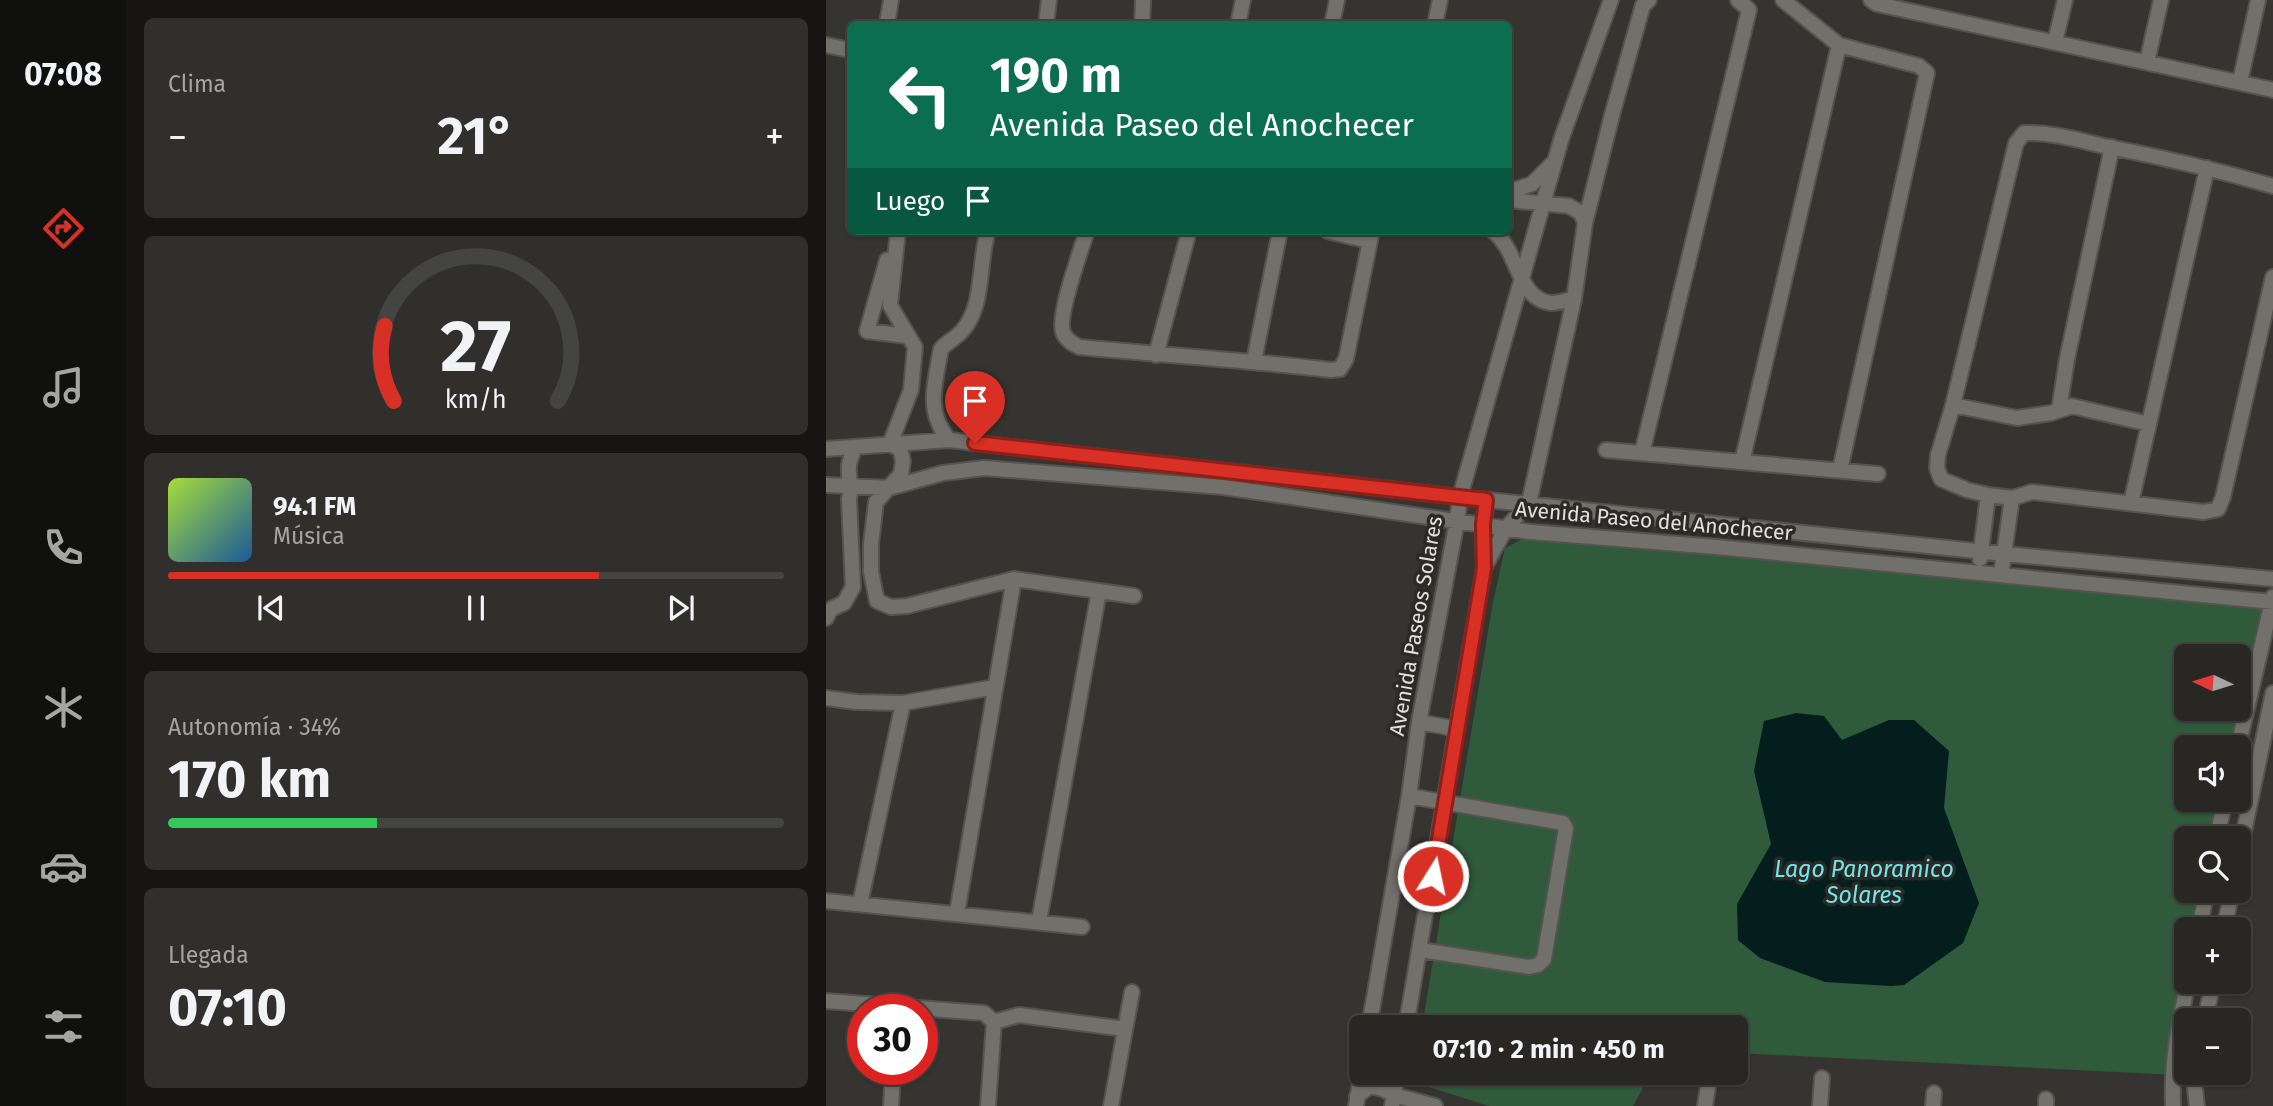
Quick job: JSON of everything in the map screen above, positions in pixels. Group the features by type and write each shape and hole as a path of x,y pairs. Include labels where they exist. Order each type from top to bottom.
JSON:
{"street":[{"path":"888,21 891,0"},
{"path":"1046,21 1049,0"},
{"path":"1142,21 1143,0"},
{"path":"1239,21 1243,0"},
{"path":"1333,21 1337,0"},
{"path":"1435,21 1440,0"},
{"name":"Avenida Paseos Solares","path":"1371,1015 1419,722 1460,497 1556,160 1611,0"},
{"path":"1484,568 1506,528 1529,503 1574,299 1585,223 1622,78 1643,5 1649,0"},
{"path":"1642,453 1749,10 1738,0"},
{"path":"1783,0 1839,45 1919,66 1927,73 1840,470"},
{"path":"2055,43 2065,0"},
{"path":"2147,62 2161,0"},
{"path":"2240,82 2258,0"},
{"path":"1875,1 2273,90"},
{"path":"826,44 847,49"},
{"path":"1742,461 1839,45"},
{"path":"2273,186 2112,147 2039,132 2024,133 2016,143 1953,405 1938,455 1937,468 1941,479 1959,488 2012,498 2032,492 2204,512 2218,509 2273,277"},
{"path":"2059,410 2067,359 2112,147"},
{"path":"1512,191 1532,184 1556,160"},
{"path":"2131,503 2207,168"},
{"path":"1512,200 1569,206 1580,213 1585,223"},
{"path":"896,235 867,331 941,349"},
{"path":"897,235 890,305 911,342 911,390 890,444 900,449 903,461 901,474 876,502 871,572 877,601 891,607 941,599 1014,579 1134,596"},
{"path":"949,440 939,427 934,414 933,395 941,349 962,331 975,306 987,235"},
{"path":"1086,235 1073,274 1063,331 1069,341 1079,347 1331,370 1340,369 1346,359 1370,236"},
{"path":"1156,355 1188,235"},
{"path":"1254,361 1279,235"},
{"path":"1498,235 1514,257 1521,281 1537,298 1552,303 1574,299"},
{"path":"1953,405 2017,418 2072,406 2149,424"},
{"name":"Avenida Paseo del Anochecer","path":"826,449 855,449 949,440 1486,500 2273,579"},
{"path":"828,611 844,603 853,587 849,499 852,488 847,474 849,460 855,449"},
{"path":"1606,450 1878,474"},
{"name":"Avenida Paseo del Anochecer","path":"826,485 890,488 943,473 984,468 1223,487 1506,528 2273,600"},
{"path":"1979,573 1988,495"},
{"path":"2001,575 2012,498"},
{"path":"1408,1015 1484,568 1483,524 1486,500"},
{"path":"850,546 871,544"},
{"path":"957,913 1014,579"},
{"path":"1039,921 1099,591"},
{"path":"2241,735 2273,600"},
{"path":"826,698 903,703 995,687"},
{"path":"2245,826 2273,693"},
{"path":"860,904 903,703"},
{"path":"1419,722 1457,729"},
{"path":"1409,796 1563,823 1566,828 1544,959 1529,967 1421,950"},
{"path":"826,901 1082,927"},
{"path":"1111,1106 1132,992"},
{"path":"2173,1106 2172,1080 2176,1040 2186,994"},
{"path":"826,1001 847,1003"},
{"path":"938,1010 984,1013 994,1022"},
{"path":"994,1022 1019,1014 1125,1028"},
{"path":"988,1106 994,1022"},
{"path":"1820,1106 1822,1078"},
{"path":"891,1106 892,1085"},
{"path":"1705,1106 1708,1085"},
{"path":"2194,1085 2197,1106"},
{"path":"1356,1101 1370,1086 1383,1088 1393,1100 1432,1106"}],"green space":[{"path":"1525,538 2272,602 2251,708 2251,644 2174,644 2174,721 2248,721 2246,735 2174,735 2174,812 2230,812 2228,826 2174,826 2174,903 2212,903 2210,917 2174,917 2174,994 2194,994 2192,1008 2174,1008 2174,1075 1748,1054 1748,1015 1424,1015 1493,602 1505,548"},
{"path":"1422,1085 1644,1085 1633,1106 1489,1106"}],"water":[{"name":"Lago Panoramico Solares","path":"1796,713 1824,716 1842,740 1889,720 1914,720 1949,751 1944,808 1979,903 1963,943 1904,985 1825,982 1760,958 1738,940 1737,904 1771,844 1754,771 1764,721"}],"route":[{"path":"975,443 1486,500 1483,524 1484,568 1433,876"}]}
